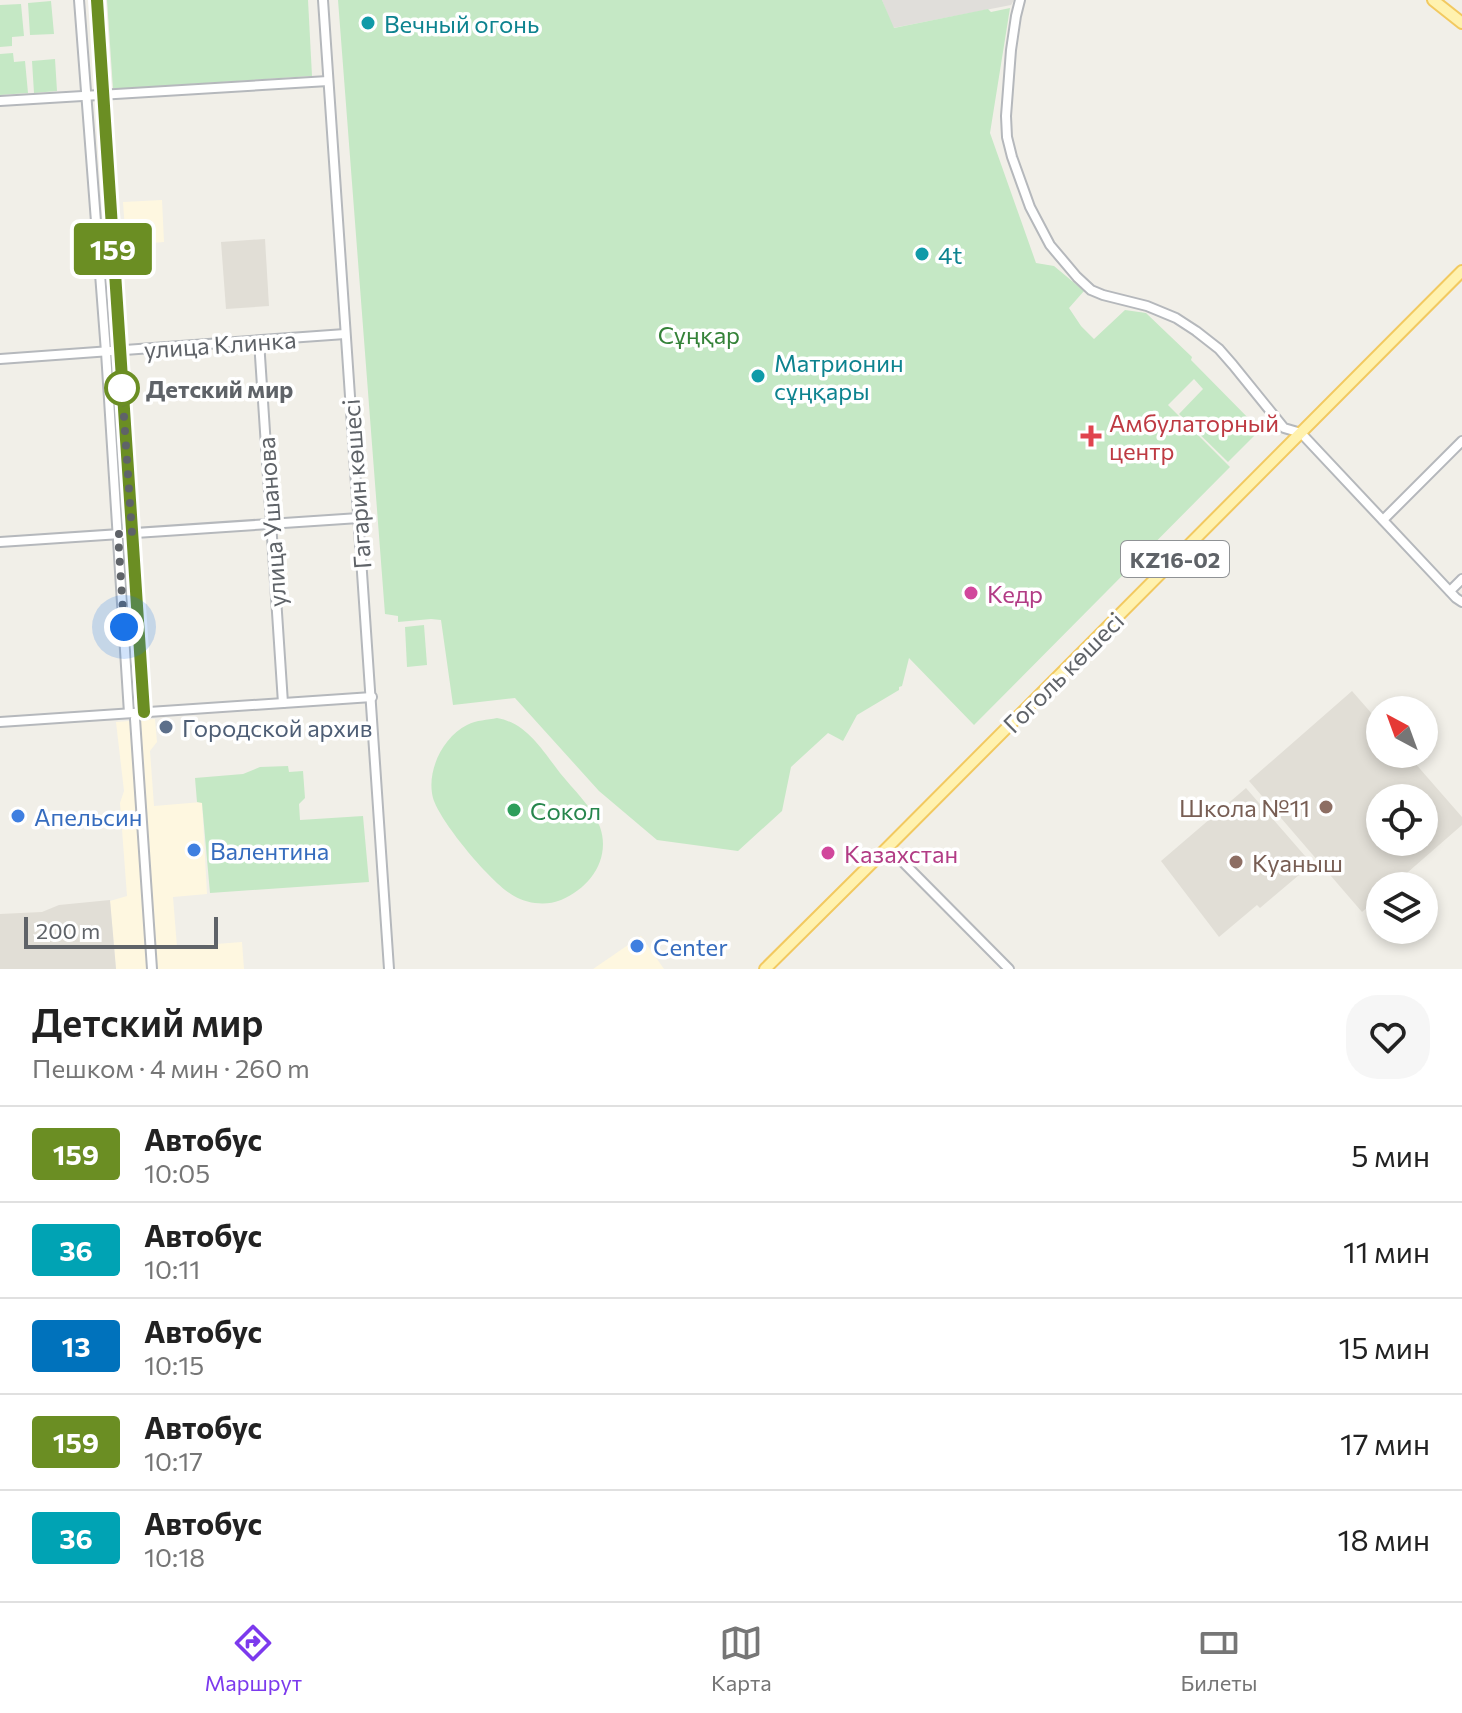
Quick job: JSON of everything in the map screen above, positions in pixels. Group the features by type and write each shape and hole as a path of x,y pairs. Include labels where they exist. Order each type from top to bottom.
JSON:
{"main road":[{"path":"1433,0 1462,23"},
{"name":"Гоголь көшесі","path":"765,969 1462,271"}],"street":[{"path":"79,0 152,969"},
{"path":"97,0 144,712"},
{"name":"Гагарин көшесі","path":"323,0 389,969"},
{"path":"1020,0 1010,63 1007,137 1030,207 1050,245 1091,290 1176,318 1219,349 1284,428 1301,433 1462,602"},
{"path":"0,101 328,81"},
{"name":"улица Клинка","path":"0,359 345,334"},
{"name":"улица Ушанова","path":"259,341 283,703"},
{"path":"1383,520 1462,441"},
{"path":"0,542 359,518"},
{"path":"1450,591 1462,579"},
{"path":"0,722 132,716 144,712 372,697"},
{"path":"888,847 1009,969"}],"shaded area":[{"path":"882,0 1014,0 1011,5 893,28"},
{"path":"162,200 164,242 126,245 123,202"},
{"path":"265,239 269,306 226,309 221,242"},
{"name":"Школа №11","path":"1352,691 1366,707 1366,768 1419,768 1433,784 1366,784 1366,856 1426,856 1408,872 1366,872 1366,908 1362,912 1249,781"},
{"path":"155,719 157,742 150,751 154,806 202,802 207,894 173,897 177,947 242,942 244,969 116,969 110,901 127,896 120,803 124,791 116,722"},
{"name":"Куаныш","path":"1246,788 1312,864 1260,908 1257,905 1219,937 1161,861"},
{"name":"Школа №11","path":"1438,790 1462,817 1462,825 1438,846"},
{"path":"110,900 116,969 0,969 0,914 42,912 59,905"},
{"name":"Center","path":"641,936 664,969 593,969 612,956"}],"green space":[{"path":"107,0 308,0 312,76 113,89"},
{"name":"Сұңқар","path":"338,0 882,0 894,28 988,9 991,12 1010,8 990,133 1036,263 1054,266 1084,291 1069,308 1094,339 1125,310 1146,313 1260,430 1228,462 1179,414 1203,389 1194,379 1168,405 1230,467 974,725 909,658 899,690 857,715 843,741 828,733 791,767 782,811 738,851 657,840 599,791 515,698 453,705 441,620 398,622 398,616 385,614"},
{"path":"51,1 54,34 30,35 28,3"},
{"path":"21,4 24,36 12,37 12,46 0,47 0,5"},
{"path":"13,53 14,62 25,61 28,93 0,95 0,54"},
{"path":"55,59 57,91 34,93 32,61"},
{"path":"424,625 427,665 407,667 405,627"},
{"name":"Сокол","path":"497,718 517,726 533,739 587,805 600,827 603,850 596,871 581,888 561,900 531,902 519,899 504,889 456,836 433,798 434,766 444,746 458,730 471,723"},
{"path":"288,766 289,772 303,771 305,798 299,804 300,820 363,816 369,882 210,893 202,803 197,802 195,778 243,774 260,767"}],"bus line":[{"name":"159","path":"97,0 144,712"}],"place":[{"name":"Вечный огонь","path":"368,23"},
{"name":"4t","path":"922,254"},
{"name":"Матрионин сұңқары","path":"758,376"},
{"name":"Детский мир","path":"122,388"},
{"name":"Амбулаторный центр","path":"1091,436"},
{"name":"Кедр","path":"971,593"},
{"name":"Городской архив","path":"166,727"},
{"name":"Школа №11","path":"1326,807"},
{"name":"Сокол","path":"514,810"},
{"name":"Апельсин","path":"18,816"},
{"name":"Валентина","path":"194,850"},
{"name":"Казахстан","path":"828,853"},
{"name":"Куаныш","path":"1236,862"},
{"name":"Center","path":"637,946"}],"route":[{"path":"122,388 132,533 118,534 124,627"}]}
